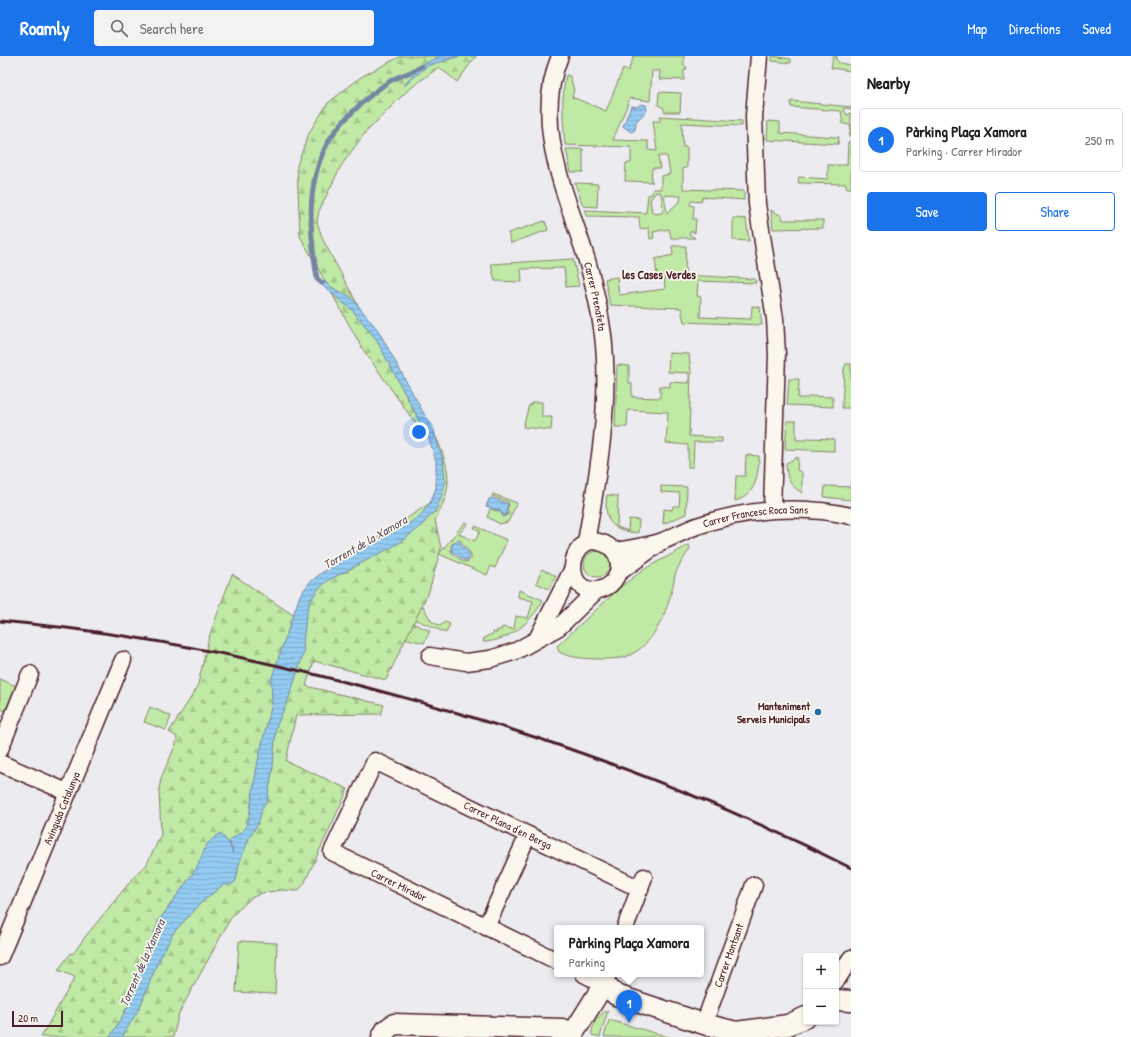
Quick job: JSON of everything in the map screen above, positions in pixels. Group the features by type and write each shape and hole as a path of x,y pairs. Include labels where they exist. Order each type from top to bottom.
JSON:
{"street":[{"name":"Carrer Prenafeta","path":"560,56 554,71 550,102 550,131 555,162 588,264 603,334 605,379 602,425 586,542"},
{"path":"759,56 754,116 758,204 775,319 777,354 772,509"},
{"name":"Carrer Francesc Roca Sans","path":"616,551 662,541 697,526 754,511 772,509 808,510 851,516"},
{"name":"Carrer Francesc Roca Sans","path":"618,573 662,541"},
{"path":"537,639 572,570 576,555 586,542 601,542 609,545 616,551 619,558 618,573 613,581 605,587 597,590 588,590 581,587 576,582 572,570"},
{"path":"430,656 466,662 490,660 516,651 559,627 597,590"},
{"name":"Avinguda Catalunya","path":"0,957 67,792 123,660"},
{"path":"0,749 30,674"},
{"name":"Carrer Plana d'en Berga","path":"375,761 528,835 642,883 626,925"},
{"name":"Carrer Mirador","path":"375,761 332,852 554,960"},
{"path":"0,763 67,792"},
{"path":"486,927 528,835"},
{"name":"Carrer Montsant","path":"704,1024 754,885"},
{"path":"839,976 851,958"},
{"path":"382,1037 386,1030 394,1024 554,1028 572,1035 606,979 616,995 735,1035 788,1025 803,1018"},
{"path":"839,1000 851,1001"}],"green space":[{"path":"401,56 476,56 457,82 439,67 407,91 364,134 341,166 319,211 317,222 323,240 368,324 435,436 445,462 448,477 447,488 442,505 435,520 441,548 429,591 386,680 314,661 306,686 384,705 381,714 296,715 286,761 348,789 304,884 298,891 281,890 262,893 251,898 232,916 179,1013 173,1037 41,1037 75,977 58,970 71,953 73,954 139,871 146,866 161,835 159,790 161,778 176,744 177,737 169,732 197,688 209,637 232,574 299,619 308,597 335,566 433,501 439,480 435,445 413,420 362,348 300,236 297,165 310,131 328,103 361,77"},
{"path":"634,56 684,56 684,66 687,67 686,70 684,70 684,80 659,79 660,71 652,71 650,101 630,98 613,140 648,141 648,150 657,151 653,121 660,121 660,116 742,121 742,126 682,123 683,147 687,147 687,168 683,168 683,189 744,191 744,200 702,197 701,202 691,201 690,205 694,206 693,219 696,219 695,233 691,231 689,234 695,238 671,238 669,229 653,232 654,238 650,239 649,228 640,229 639,217 586,216 585,210 646,213 648,195 652,194 653,189 661,189 661,176 670,174 667,156 658,156 660,168 652,168 651,181 653,182 625,181 626,163 631,163 631,147 565,145 563,101 566,75 570,76 574,90 572,97 606,111 623,69 628,71","holes":["656,192 661,193 663,210 662,213 654,214 652,212 650,200","664,195 681,196 680,201 667,213"]},
{"path":"772,56 791,59 791,63 772,61"},
{"path":"833,56 837,56 836,59 839,63 851,65 851,71 831,68"},
{"path":"659,92 681,93 680,112 664,112 664,108 658,105"},
{"path":"791,101 851,107 851,109 843,109 847,115 851,113 851,125 843,124 841,111 791,107"},
{"path":"768,121 780,122 780,133 839,137 838,144 767,140"},
{"path":"851,125 851,137 849,137"},
{"path":"848,142 851,142 851,188 846,188 846,184 798,183 799,177 828,179 828,165 847,165"},
{"path":"566,149 583,149 583,172 571,172"},
{"path":"575,183 598,184 597,207 583,206"},
{"path":"771,210 782,216 783,220 823,220 823,228 773,229"},
{"path":"733,218 746,219 749,241 733,240"},
{"path":"545,221 548,230 511,243 508,233"},
{"path":"672,246 686,246 685,275 755,279 756,283 698,281 697,296 701,297 700,317 751,319 752,306 760,307 762,325 684,322 681,308 610,305 605,279 617,277 619,295 665,289 664,275 657,276 655,259 673,255"},
{"path":"573,259 579,286 566,287 564,268 521,269 522,282 495,281 491,264"},
{"path":"669,353 689,354 691,372 689,436 722,438 722,442 694,442 693,467 688,467 688,445 666,443 668,412 628,410 627,427 615,427 617,365 629,366 629,383 632,383 632,397 660,398 660,386 670,387 670,382 689,383 689,373 668,372"},
{"path":"846,364 851,364 851,408 842,408 844,369"},
{"path":"789,379 799,379 798,398 808,398 809,396 833,397 833,407 787,405"},
{"path":"532,402 542,402 542,417 552,417 551,430 523,427 529,405 531,405"},
{"path":"787,421 796,421 796,440 806,440 807,438 834,439 834,451 785,449"},
{"path":"746,455 759,456 757,477 748,494 735,501 736,476 745,476"},
{"path":"798,457 797,470 802,473 802,493 793,486 787,473 786,463"},
{"path":"661,486 687,487 686,514 663,524 664,509 672,510 673,506 679,506 680,493 661,492"},
{"path":"825,486 851,487 851,500 824,497"},
{"path":"493,494 517,503 508,522 500,524 487,517 490,509 501,512 503,517 509,514 507,509 509,505 508,502 492,496"},
{"path":"607,495 618,496 617,527 628,531 629,519 639,520 638,533 622,530 616,527 611,523 606,512"},
{"path":"465,522 468,523 459,534 475,541 480,531 474,528 475,526 507,540 495,568 491,566 487,575 439,554","holes":["459,539 471,554 471,559 467,562 462,561 451,552 451,545"]},
{"path":"689,545 690,549 676,572 670,598 660,623 646,644 636,652 616,659 579,658 568,656 559,652 557,646 624,584 648,567"},
{"path":"597,551 606,555 610,564 606,573 597,577 588,573 584,564 588,555"},
{"path":"542,569 556,576 549,589 536,583"},
{"path":"519,590 543,600 526,623 518,629 502,638 483,642 484,638 493,634 493,632 497,633 497,630 501,630 502,627 514,629 516,616 528,618 533,601 518,597"},
{"path":"423,606 431,621 440,626 445,622 450,624 446,633 414,619 419,609"},
{"path":"412,623 430,631 424,643 404,638"},
{"path":"0,679 16,686 5,711 0,709"},
{"path":"150,707 171,716 166,730 144,722"},
{"path":"239,941 277,943 275,994 236,992"},
{"path":"608,1010 600,1037 592,1035 596,1020"},
{"path":"609,1020 669,1037 604,1037"}],"water":[{"path":"440,56 460,56 427,66 404,86 420,66"},
{"path":"641,104 646,105 647,110 636,122 635,130 631,132 623,126 631,106 637,107"},
{"path":"318,277 336,290 350,296 378,330 434,432 443,460 445,483 441,498 436,510 419,528 396,545 329,580 319,588 310,601 306,616 303,644 304,652 289,698 276,727 273,767 267,801 263,806 258,824 250,836 239,864 236,881 229,886 224,884 201,903 174,932 157,964 140,1007 122,1037 110,1037 130,1003 139,967 160,919 196,869 207,844 220,833 230,845 233,853 229,841 245,829 249,816 258,760 272,703 271,680 300,595 310,582 323,572 360,549 405,526 420,516 430,503 436,488 436,461 429,439 376,339 353,311 318,282"},
{"path":"492,498 508,504 506,510 507,515 502,515 500,511 486,506 489,499"},
{"path":"458,540 470,555 468,560 464,560 452,551 452,545"}],"waterway":[{"name":"Torrent de la Xamora","path":"322,283 317,279 311,227 311,210 315,177 327,144 352,112 369,97 388,82 422,66"}],"railway":[{"path":"0,621 118,635 236,656 313,674 451,711 520,732 655,780 721,807 851,868"}],"place":[{"name":"Manteniment Serveis Municipals","path":"818,712"},
{"name":"Pàrking Plaça Xamora","path":"629,1023"}],"district":[{"name":"les Cases Verdes","path":"659,274"}]}
